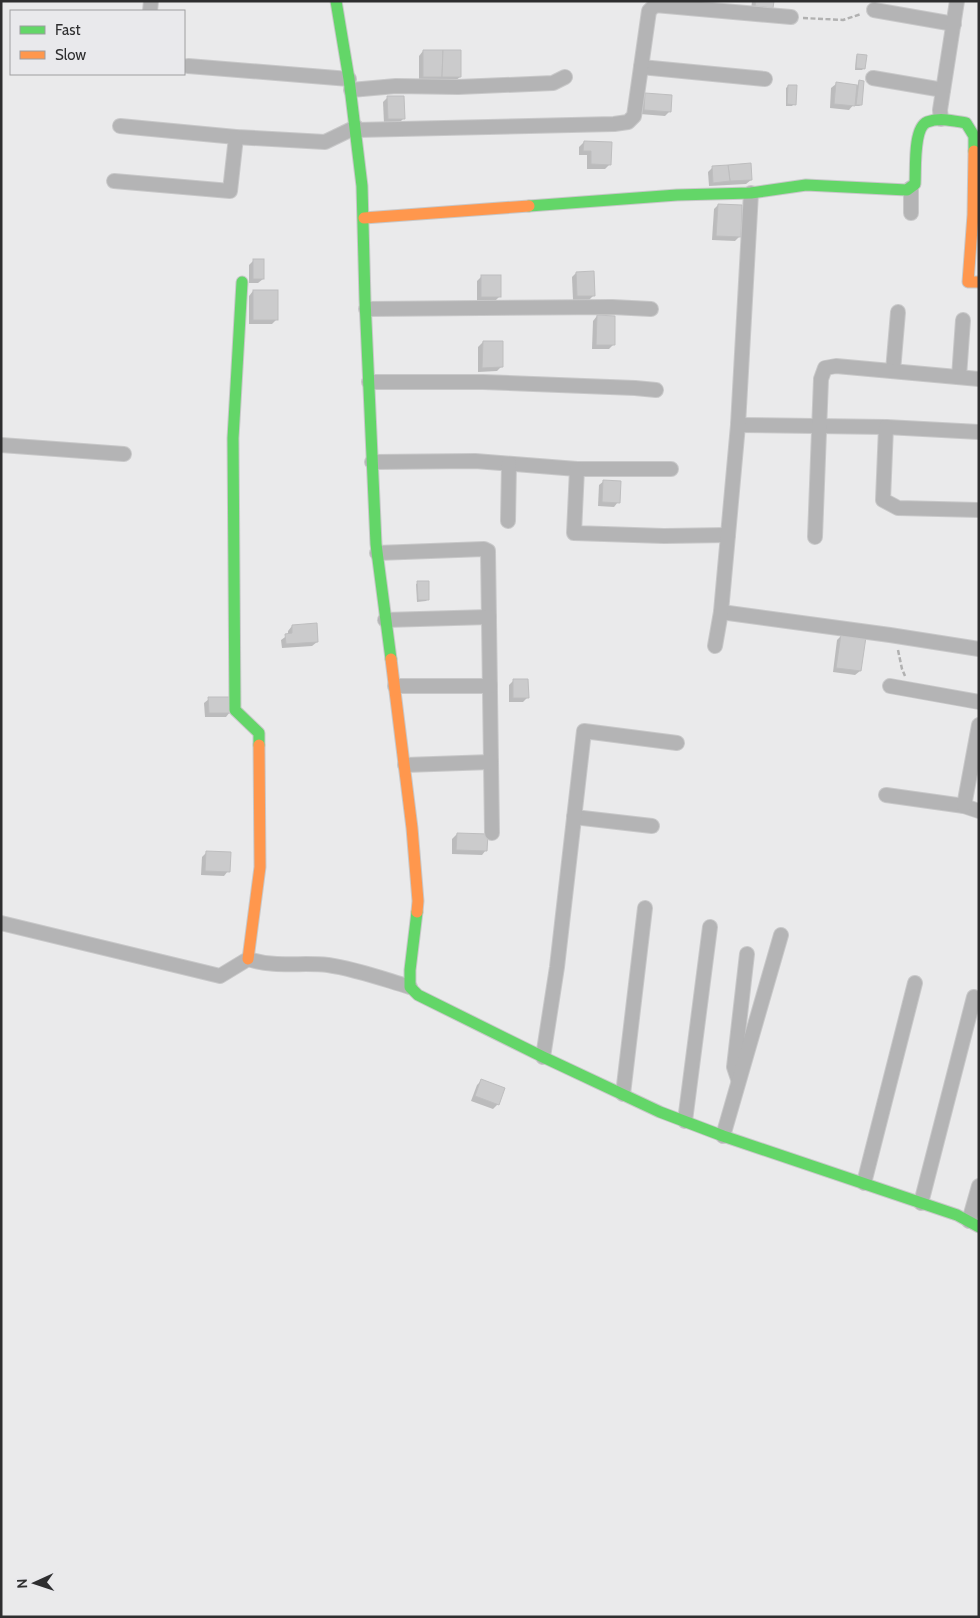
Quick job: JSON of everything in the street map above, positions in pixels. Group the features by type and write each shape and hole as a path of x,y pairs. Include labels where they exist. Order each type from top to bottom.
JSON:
{"street":[{"path":"336,1 356,128 364,218 366,309 377,554 405,765 418,901 410,970 410,987"},
{"path":"941,119 940,110 957,1"},
{"path":"120,126 236,137 325,142 356,128 614,124 628,122 634,116 649,11 655,5 791,17"},
{"path":"874,10 954,24"},
{"path":"188,66 350,84 396,86 458,87 553,83 565,77"},
{"path":"641,67 765,79"},
{"path":"874,78 943,90"},
{"path":"364,218 677,195 751,193 806,185 907,190 915,184 918,131 926,122 941,119 966,123 974,136 976,215 968,282 979,282"},
{"path":"114,181 230,191 236,137"},
{"path":"911,188 911,213"},
{"path":"716,646 721,612 738,425 751,193"},
{"path":"242,282 233,438 235,710 259,733 260,781 260,867 248,959"},
{"path":"366,309 612,306 651,309"},
{"path":"892,371 898,312"},
{"path":"959,377 963,320"},
{"path":"815,537 821,379 825,368 836,366 979,379"},
{"path":"369,382 483,382 656,390"},
{"path":"738,425 886,427 979,432"},
{"path":"886,427 883,500 898,508 979,510"},
{"path":"1,445 124,454"},
{"path":"372,462 474,461 577,469 671,469"},
{"path":"508,521 509,464"},
{"path":"577,469 574,533 664,536 728,535"},
{"path":"377,554 486,549 488,551 492,834"},
{"path":"721,612 979,649"},
{"path":"385,620 489,616"},
{"path":"395,686 490,686"},
{"path":"890,686 979,702"},
{"path":"964,806 979,725"},
{"path":"544,1057 557,967 584,731 677,743"},
{"path":"405,765 491,762"},
{"path":"886,795 964,806 979,811"},
{"path":"574,817 652,826"},
{"path":"623,1094 646,908"},
{"path":"1,923 220,976 248,959 279,965 326,965 345,968 410,987 418,995 544,1057 685,1121 723,1136 921,1203 974,1224 979,1186"},
{"path":"685,1121 710,926"},
{"path":"723,1136 781,935"},
{"path":"739,1082 734,1067 747,954"},
{"path":"864,1184 915,983"},
{"path":"921,1203 974,996"}],"path":[{"path":"791,17 843,20 874,10"},
{"path":"896,636 902,669 913,690"}],"building":[{"path":"756,1 774,1 773,8 755,6"},
{"path":"423,50 443,50 442,77 423,77"},
{"path":"443,50 461,50 461,77 442,77"},
{"path":"857,54 867,55 865,69 856,68"},
{"path":"859,80 864,81 862,105 856,105"},
{"path":"836,82 857,85 855,106 834,104"},
{"path":"788,85 797,85 796,105 787,104"},
{"path":"645,93 672,95 671,112 644,110"},
{"path":"387,96 404,96 405,119 388,119"},
{"path":"584,141 612,142 611,165 591,164 591,151 583,151"},
{"path":"751,163 752,180 730,181 728,165"},
{"path":"728,165 730,181 713,183 712,166"},
{"path":"718,204 742,205 741,237 716,236"},
{"path":"253,259 264,259 264,279 253,279"},
{"path":"594,271 595,296 577,296 576,272"},
{"path":"481,275 501,275 501,297 481,297"},
{"path":"253,290 278,290 278,320 253,320"},
{"path":"597,315 615,316 615,345 596,345"},
{"path":"483,341 503,341 503,367 482,368"},
{"path":"603,480 621,481 620,503 602,502"},
{"path":"417,581 429,581 429,600 418,600"},
{"path":"317,623 318,642 286,644 285,634 292,633 292,625"},
{"path":"841,634 866,637 861,671 836,668"},
{"path":"513,679 528,679 529,698 513,698"},
{"path":"208,697 231,697 231,713 209,713"},
{"path":"457,833 488,834 487,851 456,850"},
{"path":"206,851 231,852 230,872 205,871"},
{"path":"481,1079 505,1088 499,1105 475,1096"}],"traffic: fast":[{"path":"336,1 349,79 362,186 376,544 391,659"},
{"path":"529,206 677,195 751,193 806,185 907,190 915,184 916,150 919,132 927,122 937,120 966,123 974,136 974,151"},
{"path":"242,282 233,438 235,710 259,733 259,745"},
{"path":"417,912 410,970 410,987 418,995 660,1112 723,1136 957,1215 979,1227"}],"traffic: slow":[{"path":"974,151 973,215 968,282 979,282"},
{"path":"364,218 529,206"},
{"path":"391,659 412,828 418,901 417,912"},
{"path":"248,959 260,867 259,745"}]}
